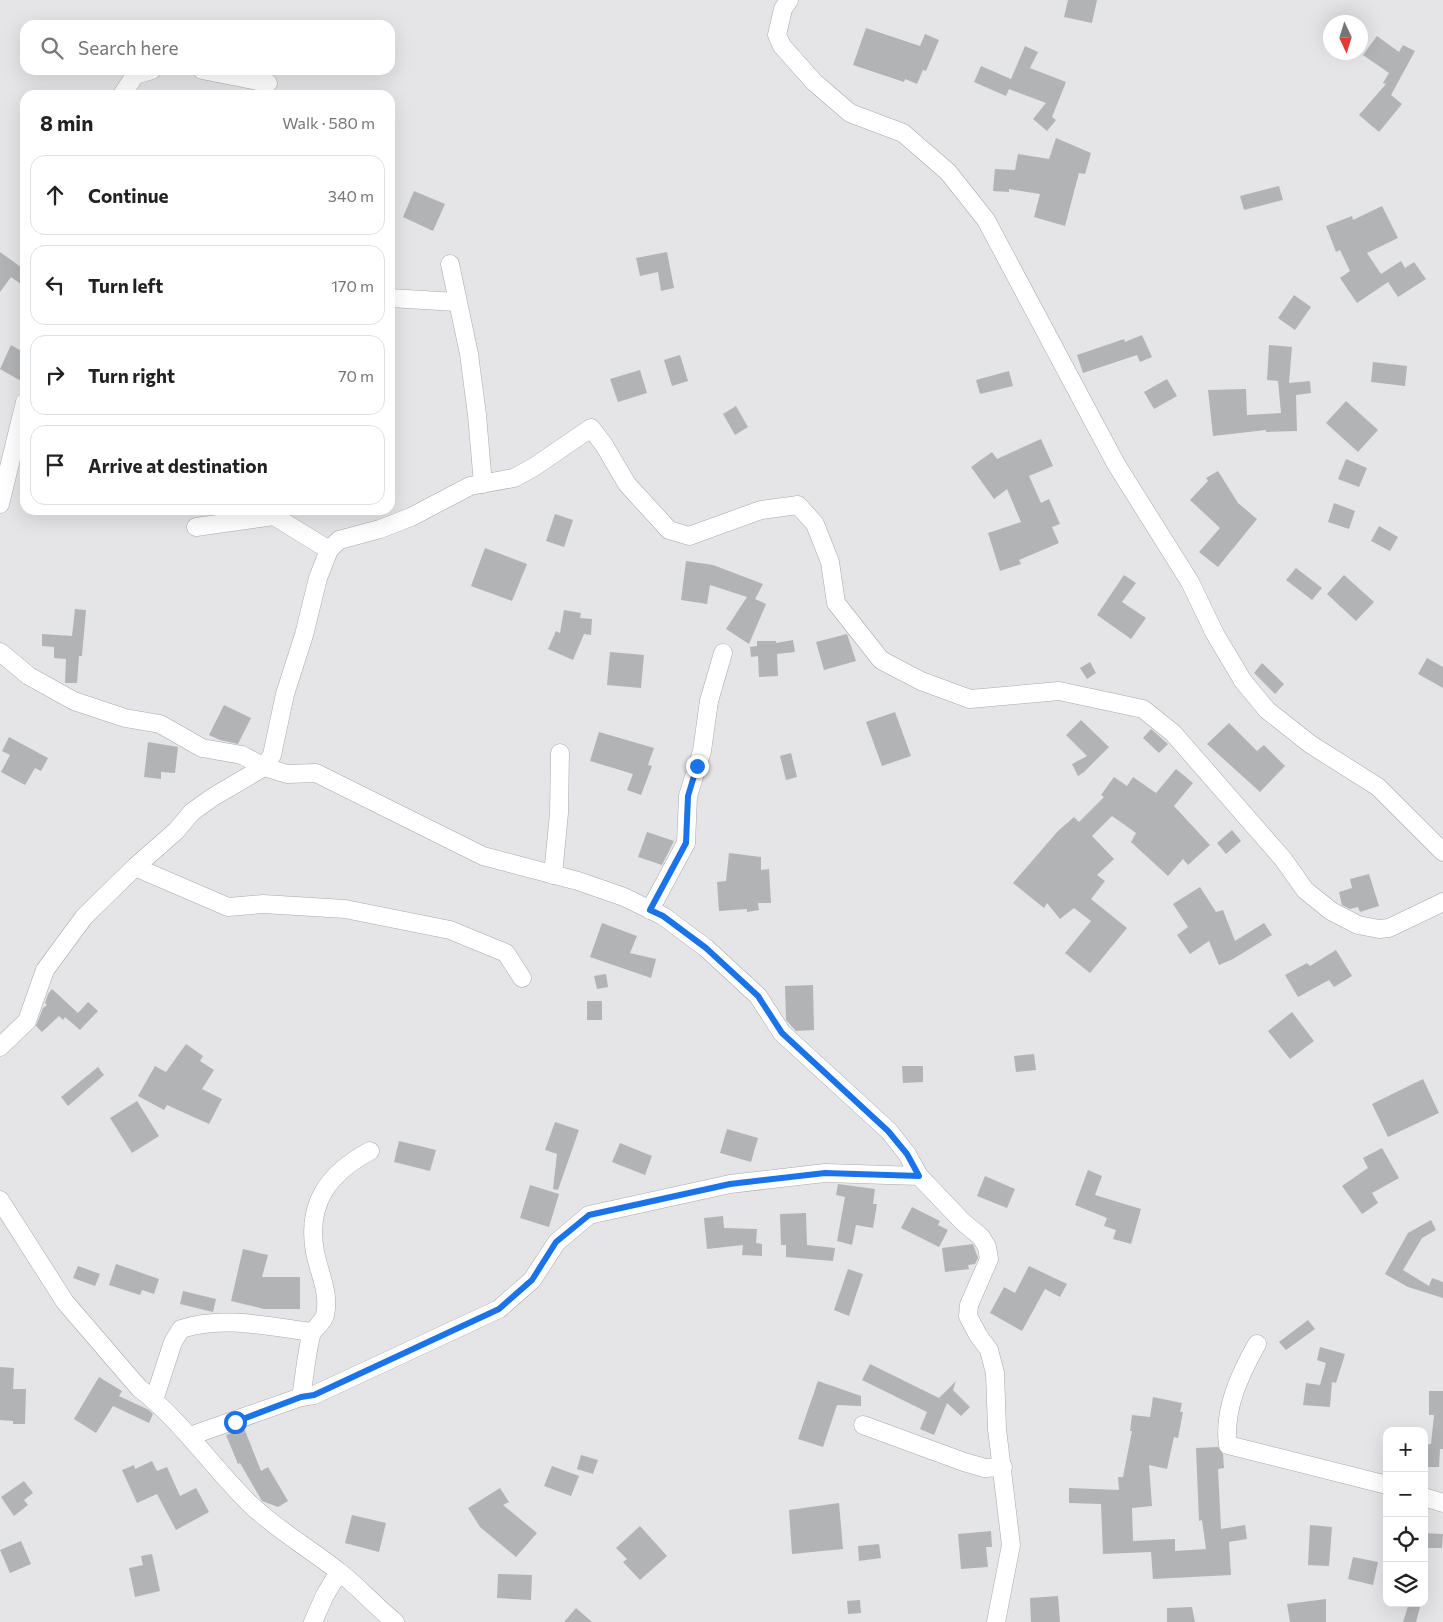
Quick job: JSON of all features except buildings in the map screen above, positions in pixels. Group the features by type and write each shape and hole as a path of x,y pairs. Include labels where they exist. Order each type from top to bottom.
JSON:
{"street":[{"path":"789,0 783,10 778,35 782,46 795,61 814,82 850,113 903,133 948,172 986,220 1116,464 1190,582 1215,634 1243,681 1266,710 1310,744 1378,787 1443,852"},
{"path":"125,90 135,76 138,75"},
{"path":"227,75 268,83"},
{"path":"450,264 469,354 483,484"},
{"path":"395,298 457,302"},
{"path":"0,504 20,422"},
{"path":"0,1047 27,1021 45,970 58,949 84,917 135,867 176,831 192,812 213,797 264,767 272,755 285,694 304,635 318,578 329,550 339,540 403,520 470,486 514,478 534,468 591,428 604,445 627,484 669,530 688,536 761,510 798,505 815,524 830,562 836,602 881,660 921,681 970,698 1059,691 1143,709 1173,733 1283,859 1305,890 1332,912 1358,925 1379,930 1389,928 1443,902"},
{"path":"196,527 274,516 329,550"},
{"path":"0,652 29,676 74,700 124,718 160,724 202,748 242,755 264,767 286,774 316,774 483,856 624,897 663,916 706,948 758,996 782,1033 888,1131 907,1154 919,1176 962,1222 982,1237 987,1247 989,1259 968,1305 968,1316 989,1350 995,1373 997,1429 1011,1545 996,1622"},
{"path":"650,910 686,843 688,796 702,751 709,701 723,653"},
{"path":"553,875 559,813 560,752"},
{"path":"135,867 228,907 263,904 345,909 450,930 506,953 522,978"},
{"path":"301,1397 312,1332 325,1317 325,1286 315,1252 313,1218 321,1196 334,1176 349,1162 370,1151"},
{"path":"190,1436 301,1397 314,1395 499,1309 532,1280 556,1242 589,1215 730,1184 825,1173 919,1176"},
{"path":"0,1200 65,1302 140,1388 190,1436 249,1503 274,1526 339,1572 395,1622"},
{"path":"154,1400 173,1342 182,1329 199,1323 229,1322 312,1332"},
{"path":"1257,1344 1242,1372 1226,1426 1228,1445 1383,1484"},
{"path":"863,1425 964,1462 985,1468 1003,1467"},
{"path":"1428,1497 1443,1503"},
{"path":"314,1622 324,1595 339,1572"}],"route":[{"path":"235,1422 301,1397 314,1395 499,1309 532,1280 556,1242 589,1215 730,1184 825,1173 919,1176 907,1154 888,1131 782,1033 758,996 706,948 663,916 650,910 686,843 688,796 697,766"}]}
